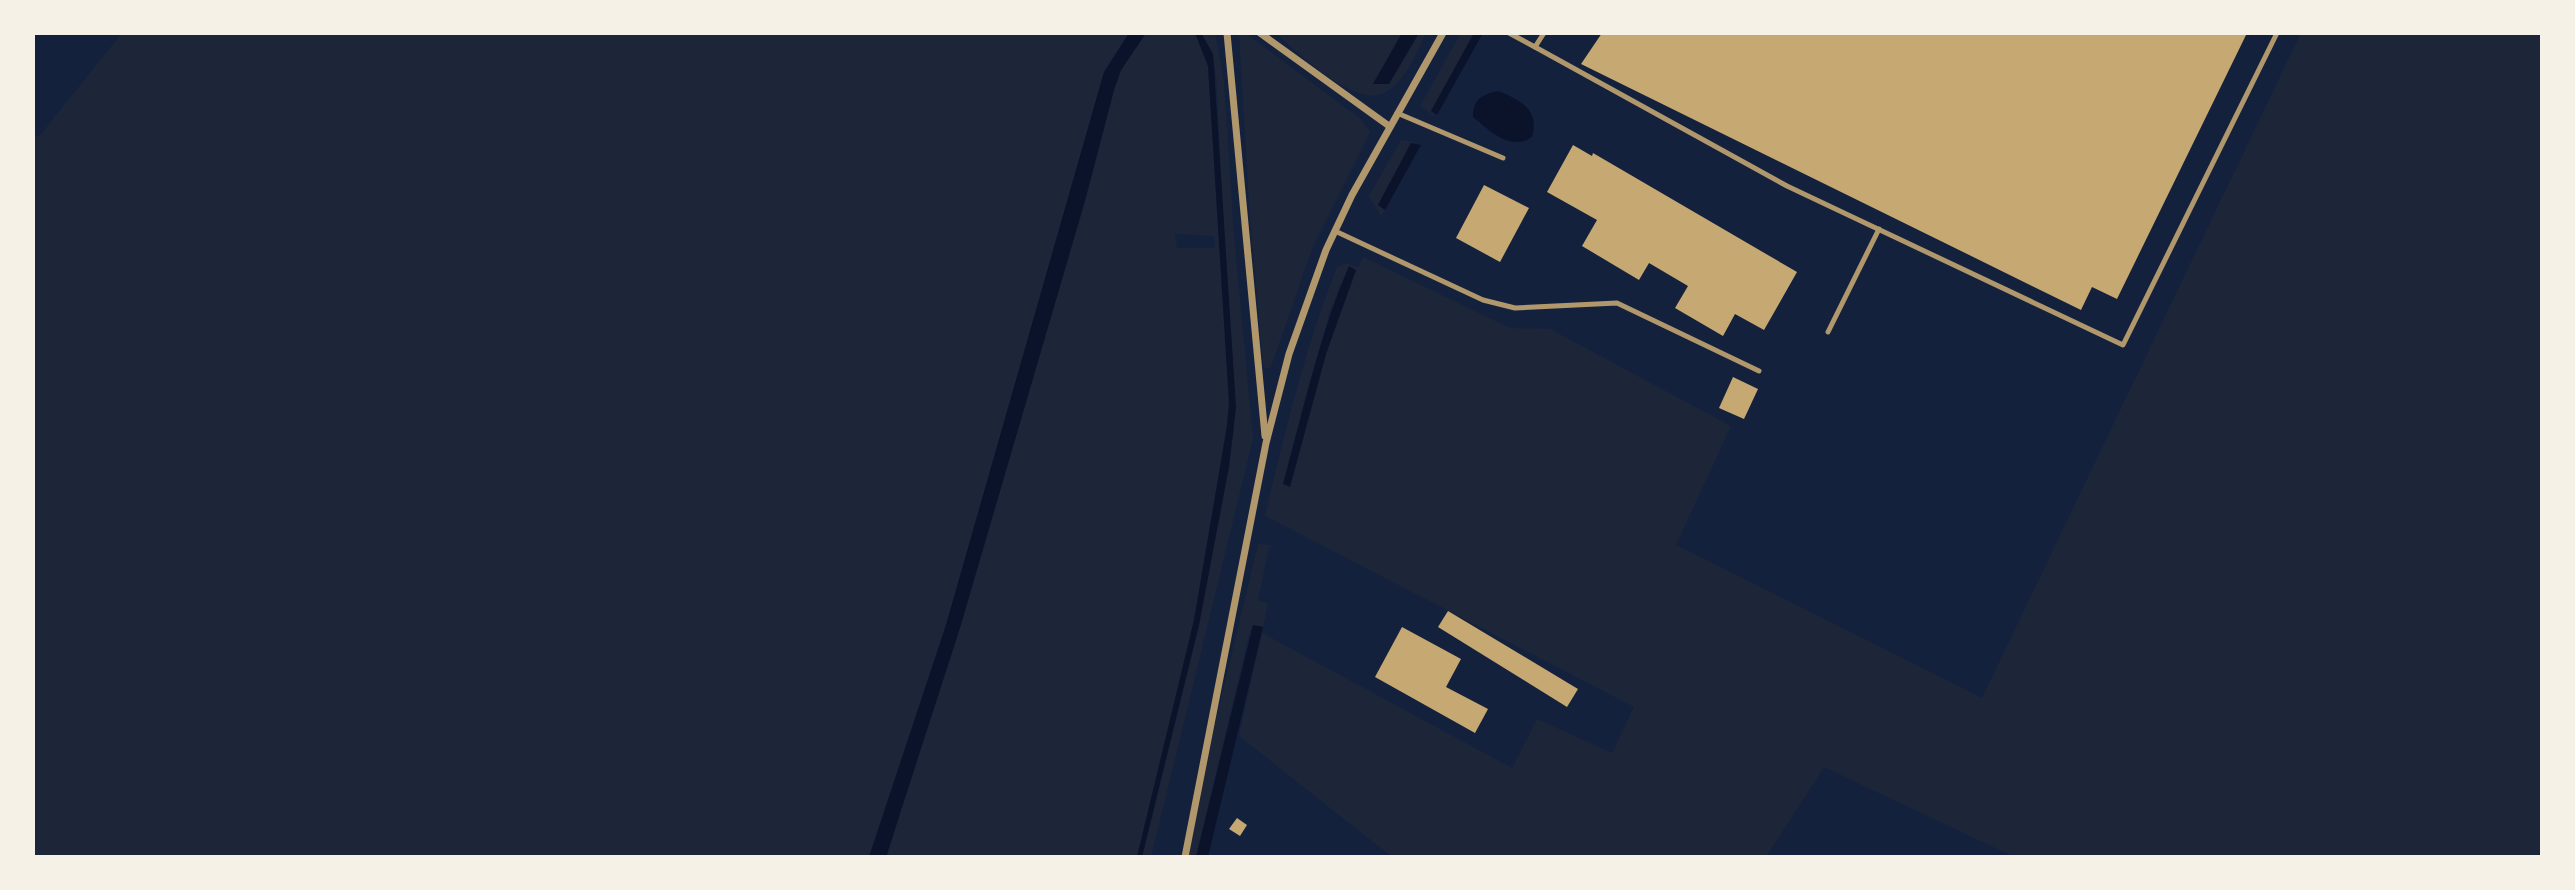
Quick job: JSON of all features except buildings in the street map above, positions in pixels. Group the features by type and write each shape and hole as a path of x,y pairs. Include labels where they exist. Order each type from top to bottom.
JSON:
{"street":[{"path":"1227,33 1266,443"},
{"path":"1260,33 1389,126"},
{"path":"1185,857 1266,443 1289,354 1335,231 1389,126 1443,33"}],"lane":[{"path":"1509,33 1787,186 2123,345 2277,33"},
{"path":"1535,47 1544,33"},
{"path":"1397,113 1503,158"},
{"path":"1828,332 1879,229"},
{"path":"1335,231 1483,300 1515,308 1617,303 1759,371"}],"shaded area":[{"path":"122,33 1129,33 1104,72 946,625 869,857 33,857 33,137 40,135"},
{"path":"1129,33 1146,33 1121,70 1114,90 1085,201 960,628 886,857 869,857 946,625 1104,72"},
{"path":"1146,33 1195,33 1208,66 1229,403 1194,620 1137,857 887,857 1085,180 1090,182 1121,70","holes":["1175,234 1214,236 1215,248 1177,248"]},
{"path":"1195,33 1201,33 1213,54 1236,407 1229,467 1199,625 1142,857 1137,857 1194,620 1229,403 1208,66"},
{"path":"1201,33 1215,33 1224,82 1234,236 1253,439 1151,857 1142,857 1199,625 1234,431 1216,75 1213,54"},
{"path":"1239,33 1245,33 1361,119 1370,132 1313,246 1271,367 1266,369 1263,366 1250,219"},
{"path":"1275,33 1402,33 1373,84 1389,84 1419,33 1426,33 1400,81 1386,92 1374,95 1359,93 1328,76"},
{"path":"1402,33 1419,33 1389,84 1373,84"},
{"path":"1461,33 1474,33 1431,111 1436,117 1420,106"},
{"path":"1474,33 1483,33 1437,115 1431,111"},
{"path":"2301,33 2542,33 2541,857 2014,857 1824,767 1766,857 1392,857 1239,736 1262,633 1512,768 1537,719 1612,753 1634,707 1265,516 1305,359 1337,267 1347,263 1358,268 1363,257 1510,328 1550,329 1731,426 1676,545 1982,698","holes":["1356,270 1326,354 1290,487 1284,483 1330,311 1340,286"]},
{"path":"1498,91 1527,107 1533,120 1532,137 1524,141 1509,141 1473,117 1476,102 1487,94"},
{"path":"1401,140 1421,143 1411,143 1378,205 1385,210 1381,216 1369,196"},
{"path":"1411,143 1421,145 1385,210 1378,205"},
{"path":"1349,266 1356,270 1326,354 1290,487 1283,484 1305,401 1320,346"},
{"path":"1258,544 1278,546 1269,547 1258,600 1268,604 1263,627 1253,625 1249,635 1196,857 1183,857"},
{"path":"1253,625 1263,627 1208,857 1196,857"}]}
